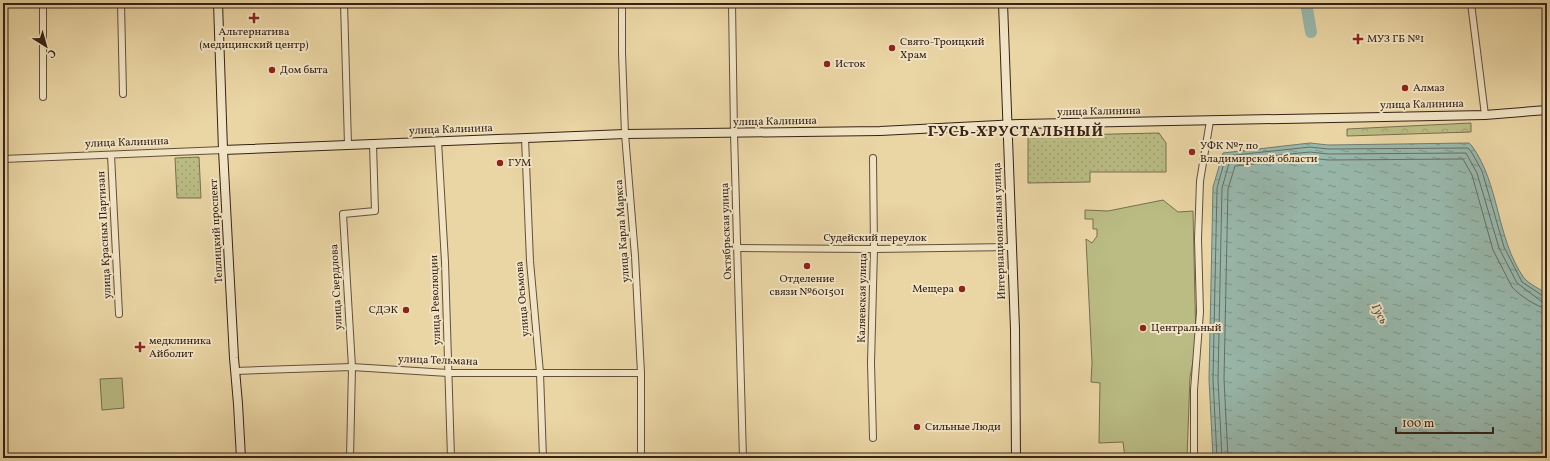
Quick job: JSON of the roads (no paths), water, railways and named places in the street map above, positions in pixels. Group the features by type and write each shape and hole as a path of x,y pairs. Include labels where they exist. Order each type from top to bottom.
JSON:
{"main road":[{"name":"Теплицкий проспект","path":"218,3 223,150 241,458"},
{"name":"Интернациональная улица","path":"1003,3 1015,329 1016,458"},
{"name":"улица Калинина","path":"223,150 625,134 880,131 1008,125 1485,115 1547,110"}],"street":[{"path":"43,3 43,97"},
{"path":"121,3 123,94"},
{"path":"344,3 348,145"},
{"name":"улица Карла Маркса","path":"622,3 625,134 635,256 640,372 641,458"},
{"name":"Октябрьская улица","path":"732,3 743,458"},
{"path":"1471,3 1485,115"},
{"path":"1194,458 1194,390 1200,312 1198,239 1200,181 1210,121"},
{"name":"улица Осьмова","path":"525,138 530,261 540,373 542,458"},
{"name":"улица Революции","path":"438,141 445,262 451,458"},
{"name":"улица Свердлова","path":"350,458 352,367 342,214 375,211 373,144"},
{"name":"улица Калинина","path":"3,159 223,150"},
{"name":"улица Красных Партизан","path":"111,155 119,314"},
{"name":"Каляевская улица","path":"873,158 874,249 871,363 873,438"},
{"name":"Судейский переулок","path":"738,248 874,249 1011,247"},
{"name":"улица Тельмана","path":"235,371 352,367 448,373 640,372"}],"water":[{"path":"1310,143 1328,145 1469,143 1472,146 1488,177 1508,246 1515,262 1526,280 1547,294 1547,458 1213,458 1209,379 1213,187 1223,153"}],"waterway":[{"name":"Гусь","path":"1306,3 1311,32"}],"place":[{"name":"Альтернатива (медицинский центр)","path":"254,18"},
{"name":"МУЗ ГБ №1","path":"1358,39"},
{"name":"Свято-Троицкий Храм","path":"892,48"},
{"name":"Исток","path":"827,64"},
{"name":"Дом быта","path":"272,70"},
{"name":"Алмаз","path":"1405,88"},
{"name":"УФК №7 по Владимирской области","path":"1192,152"},
{"name":"ГУМ","path":"500,163"},
{"name":"Отделение связи №601501","path":"807,266"},
{"name":"Мещера","path":"962,289"},
{"name":"СДЭК","path":"406,310"},
{"name":"Центральный","path":"1143,328"},
{"name":"медклиника Айболит","path":"140,347"},
{"name":"Сильные Люди","path":"917,427"}],"district":[{"name":"ГУСЬ-ХРУСТАЛЬНЫЙ","path":"1016,132"}]}
